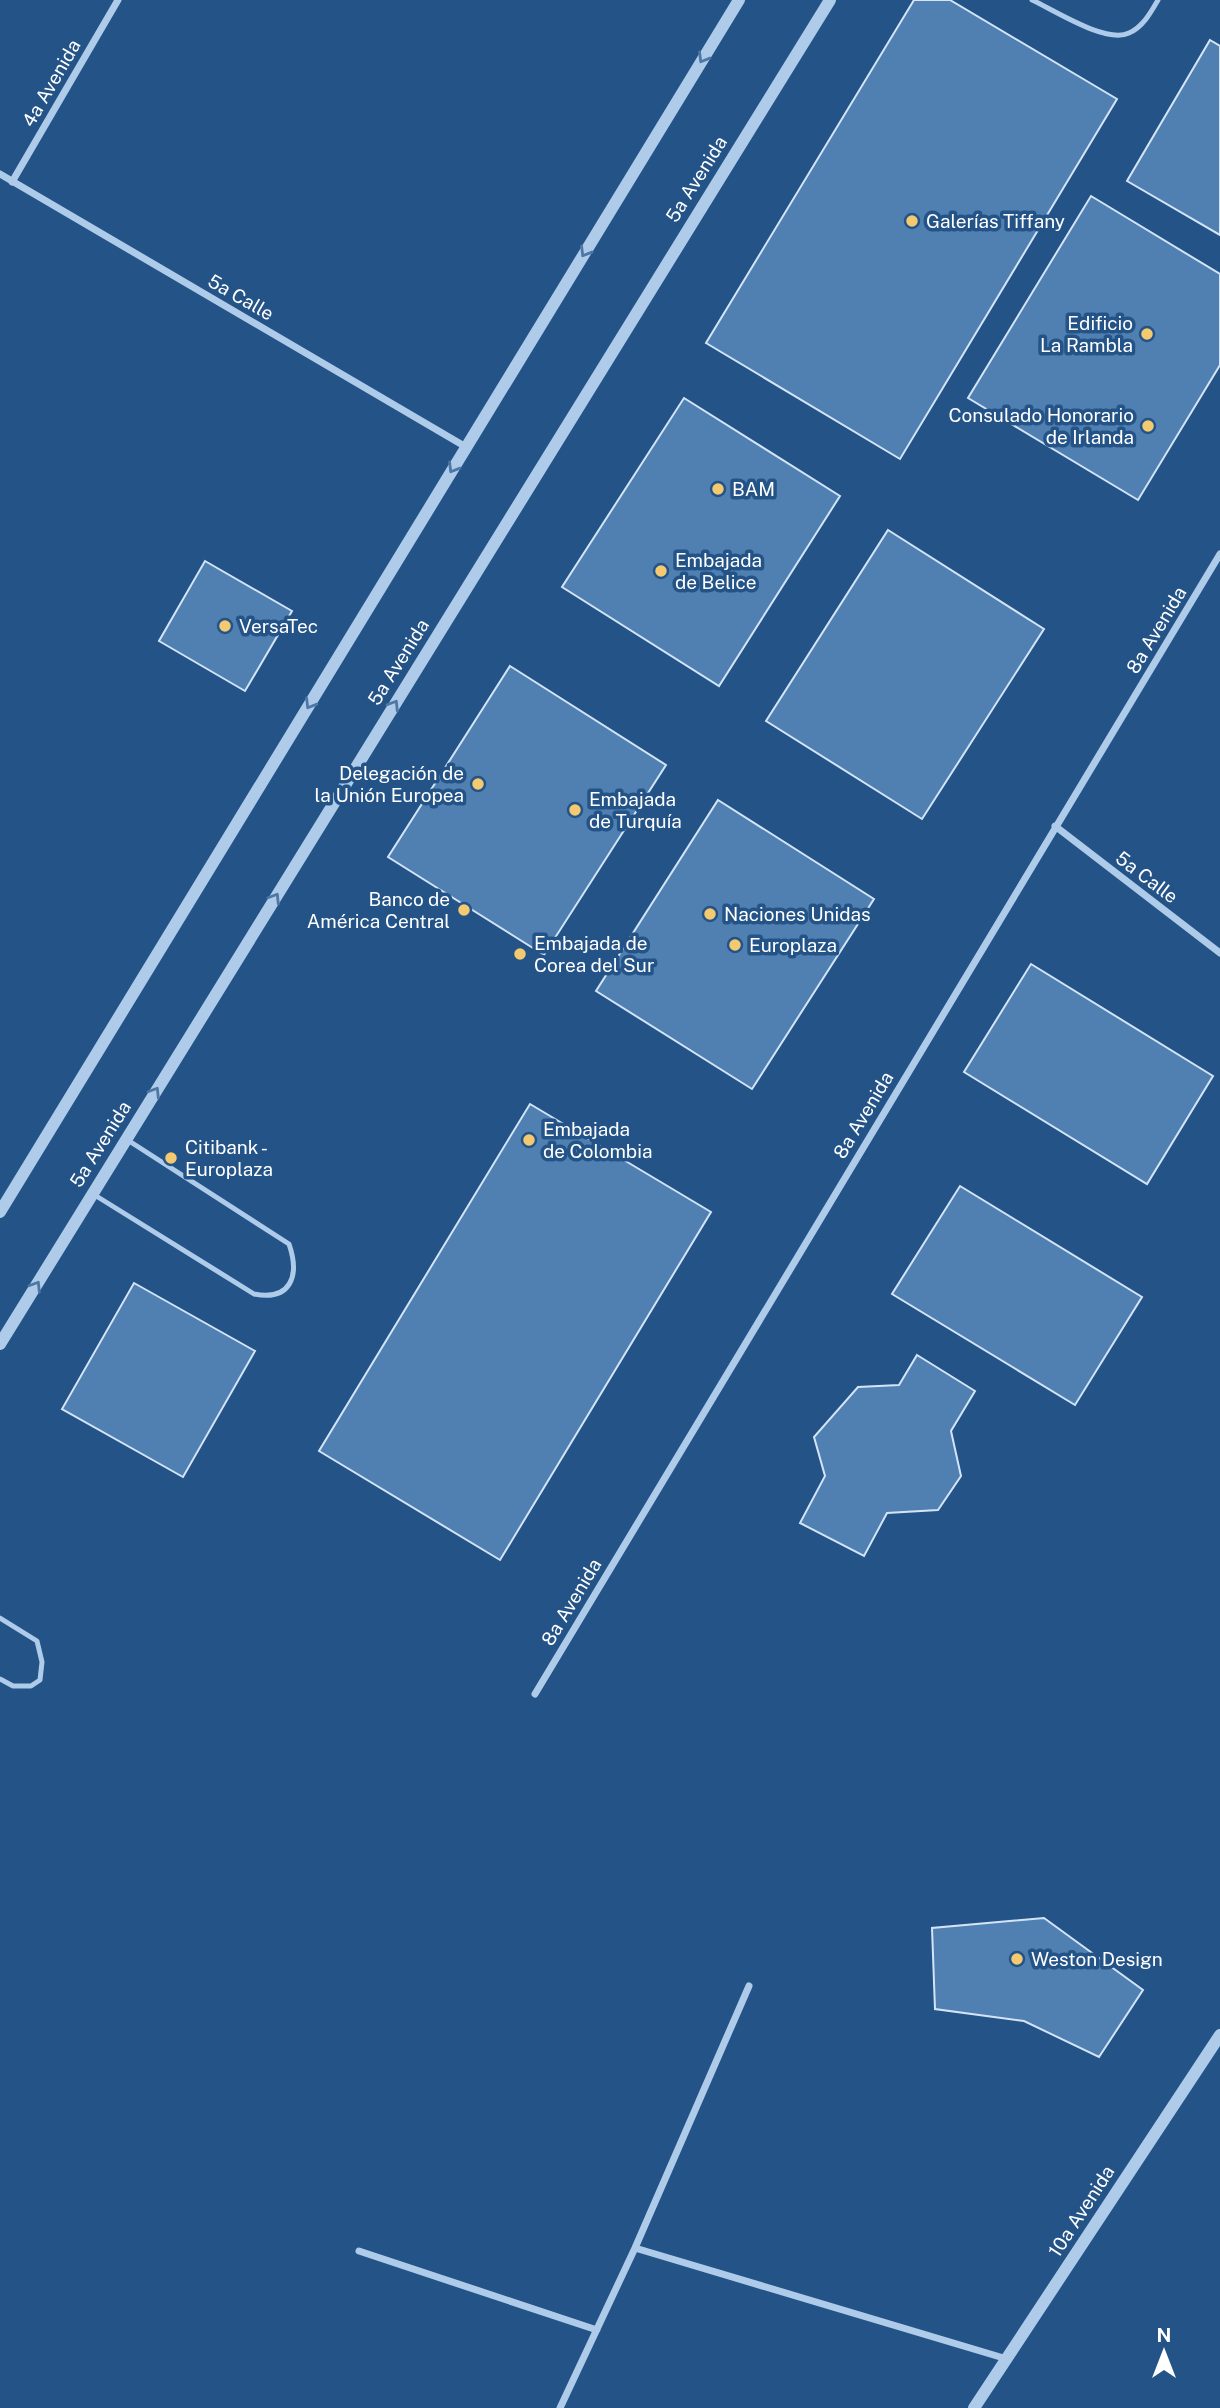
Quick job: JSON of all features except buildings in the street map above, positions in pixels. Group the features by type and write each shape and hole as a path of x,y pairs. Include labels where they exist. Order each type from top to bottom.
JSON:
{"street":[{"name":"4a Avenida","path":"12,181 118,0"},
{"path":"0,1212 739,0"},
{"name":"5a Avenida","path":"0,1344 830,0"},
{"name":"5a Calle","path":"0,174 466,447"},
{"name":"8a Avenida","path":"535,1694 1220,554"},
{"name":"5a Calle","path":"1055,826 1220,953"},
{"path":"560,2408 635,2248 749,1986"},
{"name":"10a Avenida","path":"974,2408 1220,2035"},
{"path":"635,2248 1007,2359"},
{"path":"359,2251 597,2330"}],"lane":[{"path":"1032,0 1095,30 1115,36 1129,33 1147,19 1158,0"},
{"path":"1045,6 1049,0"},
{"path":"93,1194 254,1294 272,1298 284,1292 292,1279 289,1244 126,1139"},
{"path":"0,1618 37,1641 42,1662 40,1680 31,1686 13,1686 0,1679"}],"place":[{"name":"Galerías Tiffany","path":"912,221"},
{"name":"Edificio La Rambla","path":"1147,334"},
{"name":"Consulado Honorario de Irlanda","path":"1148,426"},
{"name":"BAM","path":"718,489"},
{"name":"Embajada de Belice","path":"661,571"},
{"name":"VersaTec","path":"225,626"},
{"name":"Delegación de la Unión Europea","path":"478,784"},
{"name":"Embajada de Turquía","path":"575,810"},
{"name":"Banco de América Central","path":"464,910"},
{"name":"Naciones Unidas","path":"710,914"},
{"name":"Europlaza","path":"735,945"},
{"name":"Embajada de Corea del Sur","path":"520,954"},
{"name":"Embajada de Colombia","path":"529,1140"},
{"name":"Citibank - Europlaza","path":"171,1158"},
{"name":"Weston Design","path":"1017,1959"}]}
